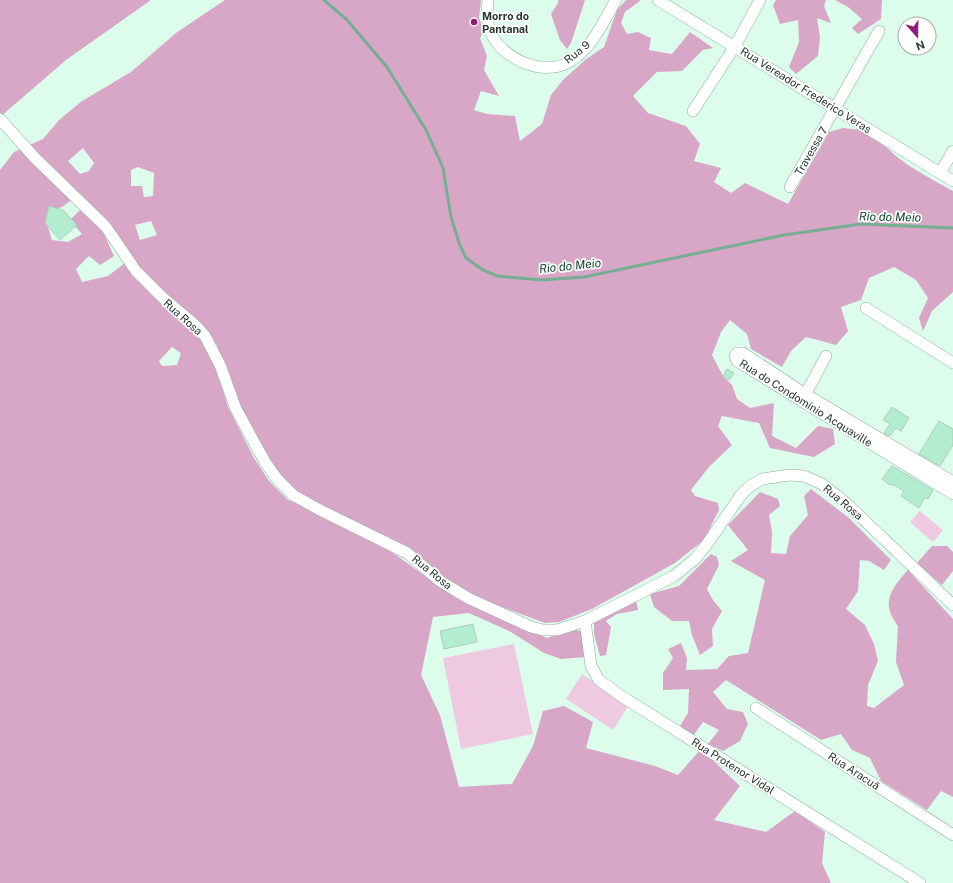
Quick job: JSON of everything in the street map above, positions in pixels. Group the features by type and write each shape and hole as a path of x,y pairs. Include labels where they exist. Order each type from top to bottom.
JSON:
{"street":[{"name":"Rua 9","path":"488,0 487,20 494,39 503,49 513,57 527,64 538,67 554,68 568,63 591,42 616,0"},
{"name":"Rua Vereador Frederico Veras","path":"658,0 953,181"},
{"path":"693,111 735,46 760,0"},
{"name":"Travessa 7","path":"790,187 879,31"},
{"name":"Rua Rosa","path":"0,118 35,158 106,227 136,271 205,336 220,365 236,409 265,462 277,479 294,495 407,553 440,580 468,598 531,627 543,630 558,630 585,621 674,576 694,559 707,544 741,495 749,487 762,479 789,475 804,476 822,484 845,502 953,605"},
{"path":"940,173 953,151"},
{"path":"866,308 953,363"},
{"name":"Rua do Condomínio Acquaville","path":"803,398 743,353 738,353 735,356 737,361 897,454 953,482"},
{"path":"803,398 826,356"},
{"name":"Rua do Condomínio Acquaville","path":"897,454 953,494"},
{"name":"Rua Protenor Vidal","path":"585,621 591,666 600,680 621,696 920,883"},
{"name":"Rua Aracuã","path":"756,708 953,835"}],"shaded area":[{"path":"0,0 151,0 66,60 0,117"},
{"path":"225,0 481,0 479,18 484,31 480,38 487,56 484,70 499,96 481,91 474,110 487,114 515,116 520,141 542,124 551,95 563,80 585,60 604,47 617,10 626,0 641,0 625,12 621,23 627,34 638,32 651,38 649,50 672,54 690,32 713,48 703,50 682,71 657,72 633,96 648,113 686,126 700,144 694,161 721,168 714,182 731,193 745,183 788,204 829,132 843,128 871,131 899,158 919,172 953,191 953,292 932,311 923,331 919,318 928,298 916,280 894,267 869,278 861,300 841,307 848,331 836,345 806,337 791,351 782,367 751,349 747,334 730,320 721,332 712,355 723,376 732,385 737,399 750,408 774,403 772,436 796,448 818,426 833,429 835,444 814,457 770,448 759,423 722,416 718,426 732,445 709,467 691,490 695,496 718,503 719,510 704,540 675,563 592,609 559,622 545,623 478,598 451,583 409,547 303,496 283,478 259,447 236,405 216,343 211,351 228,407 254,458 269,481 288,500 325,515 396,555 454,597 547,638 574,629 582,632 586,657 561,659 544,653 511,632 469,613 433,617 421,675 440,715 459,787 512,784 533,746 543,711 564,706 593,722 586,748 655,766 678,775 701,749 740,786 714,820 766,832 795,811 825,832 822,863 831,883 0,883 0,170 14,152 43,139 59,120 82,101 131,72 176,33","holes":["83,148 94,163 89,171 80,174 68,161","138,167 154,173 153,196 144,197 142,186 131,186 131,170","73,199 110,224 125,263 108,276 82,282 76,269 89,256 100,265 114,256 100,225 81,209 70,220 82,234 68,242 52,240 47,224 51,210 62,207","151,221 157,235 140,240 135,225","172,347 181,353 177,365 162,366 159,361"]},
{"path":"558,0 585,0 571,43 567,49 560,40 551,14 558,3"},
{"path":"776,0 826,0 824,6 831,23 817,18 820,37 818,56 796,74 789,67 799,42 798,20 780,24 773,5"},
{"path":"835,0 882,0 881,19 858,34 852,28 862,19 848,7"},
{"path":"811,489 849,518 891,560 884,570 869,561 860,560 858,591 846,609 865,625 874,644 878,661 868,685 867,706 874,708 904,685 896,662 898,626 893,618 889,603 893,590 908,570 953,619 953,797 941,791 927,810 881,781 870,758 852,750 841,734 821,740 726,680 713,692 727,709 743,712 748,724 740,741 723,751 708,744 719,730 703,722 693,736 680,726 688,713 689,689 663,690 663,673 673,658 668,649 681,643 687,658 686,670 717,669 729,656 748,653 765,580 731,561 748,550 728,525 760,492 778,499 780,506 769,515 772,532 771,553 786,554 790,536 808,515 804,496"},
{"path":"920,511 943,530 933,542 910,522"},
{"path":"932,546 947,546 953,552 953,571 942,585 917,563"},
{"path":"711,554 717,557 719,565 707,589 713,600 722,611 712,629 713,646 700,655 692,635 689,621 672,621 654,607 650,594 679,586"},
{"path":"636,600 638,610 617,614 606,621 611,627 606,655 600,656 594,634 594,620"},
{"path":"514,644 533,734 461,749 443,658"},
{"path":"582,674 629,705 613,730 566,699"}],"building":[{"path":"49,206 63,210 77,225 60,240 45,223"},
{"path":"727,369 734,373 729,380 723,376"},
{"path":"892,407 909,418 901,431 896,428 890,436 884,433 890,424 883,420"},
{"path":"939,421 953,429 953,445 940,466 919,454"},
{"path":"892,466 933,490 928,499 925,497 919,508 901,496 904,491 894,485 890,485 882,479"},
{"path":"473,624 477,642 444,649 440,631"}],"waterway":[{"name":"Rio do Meio","path":"324,0 347,20 387,67 426,130 443,168 451,217 459,243 466,258 483,270 497,276 542,280 584,277 784,235 861,224 953,228"}],"place":[{"name":"Morro do Pantanal","path":"474,22"}]}
